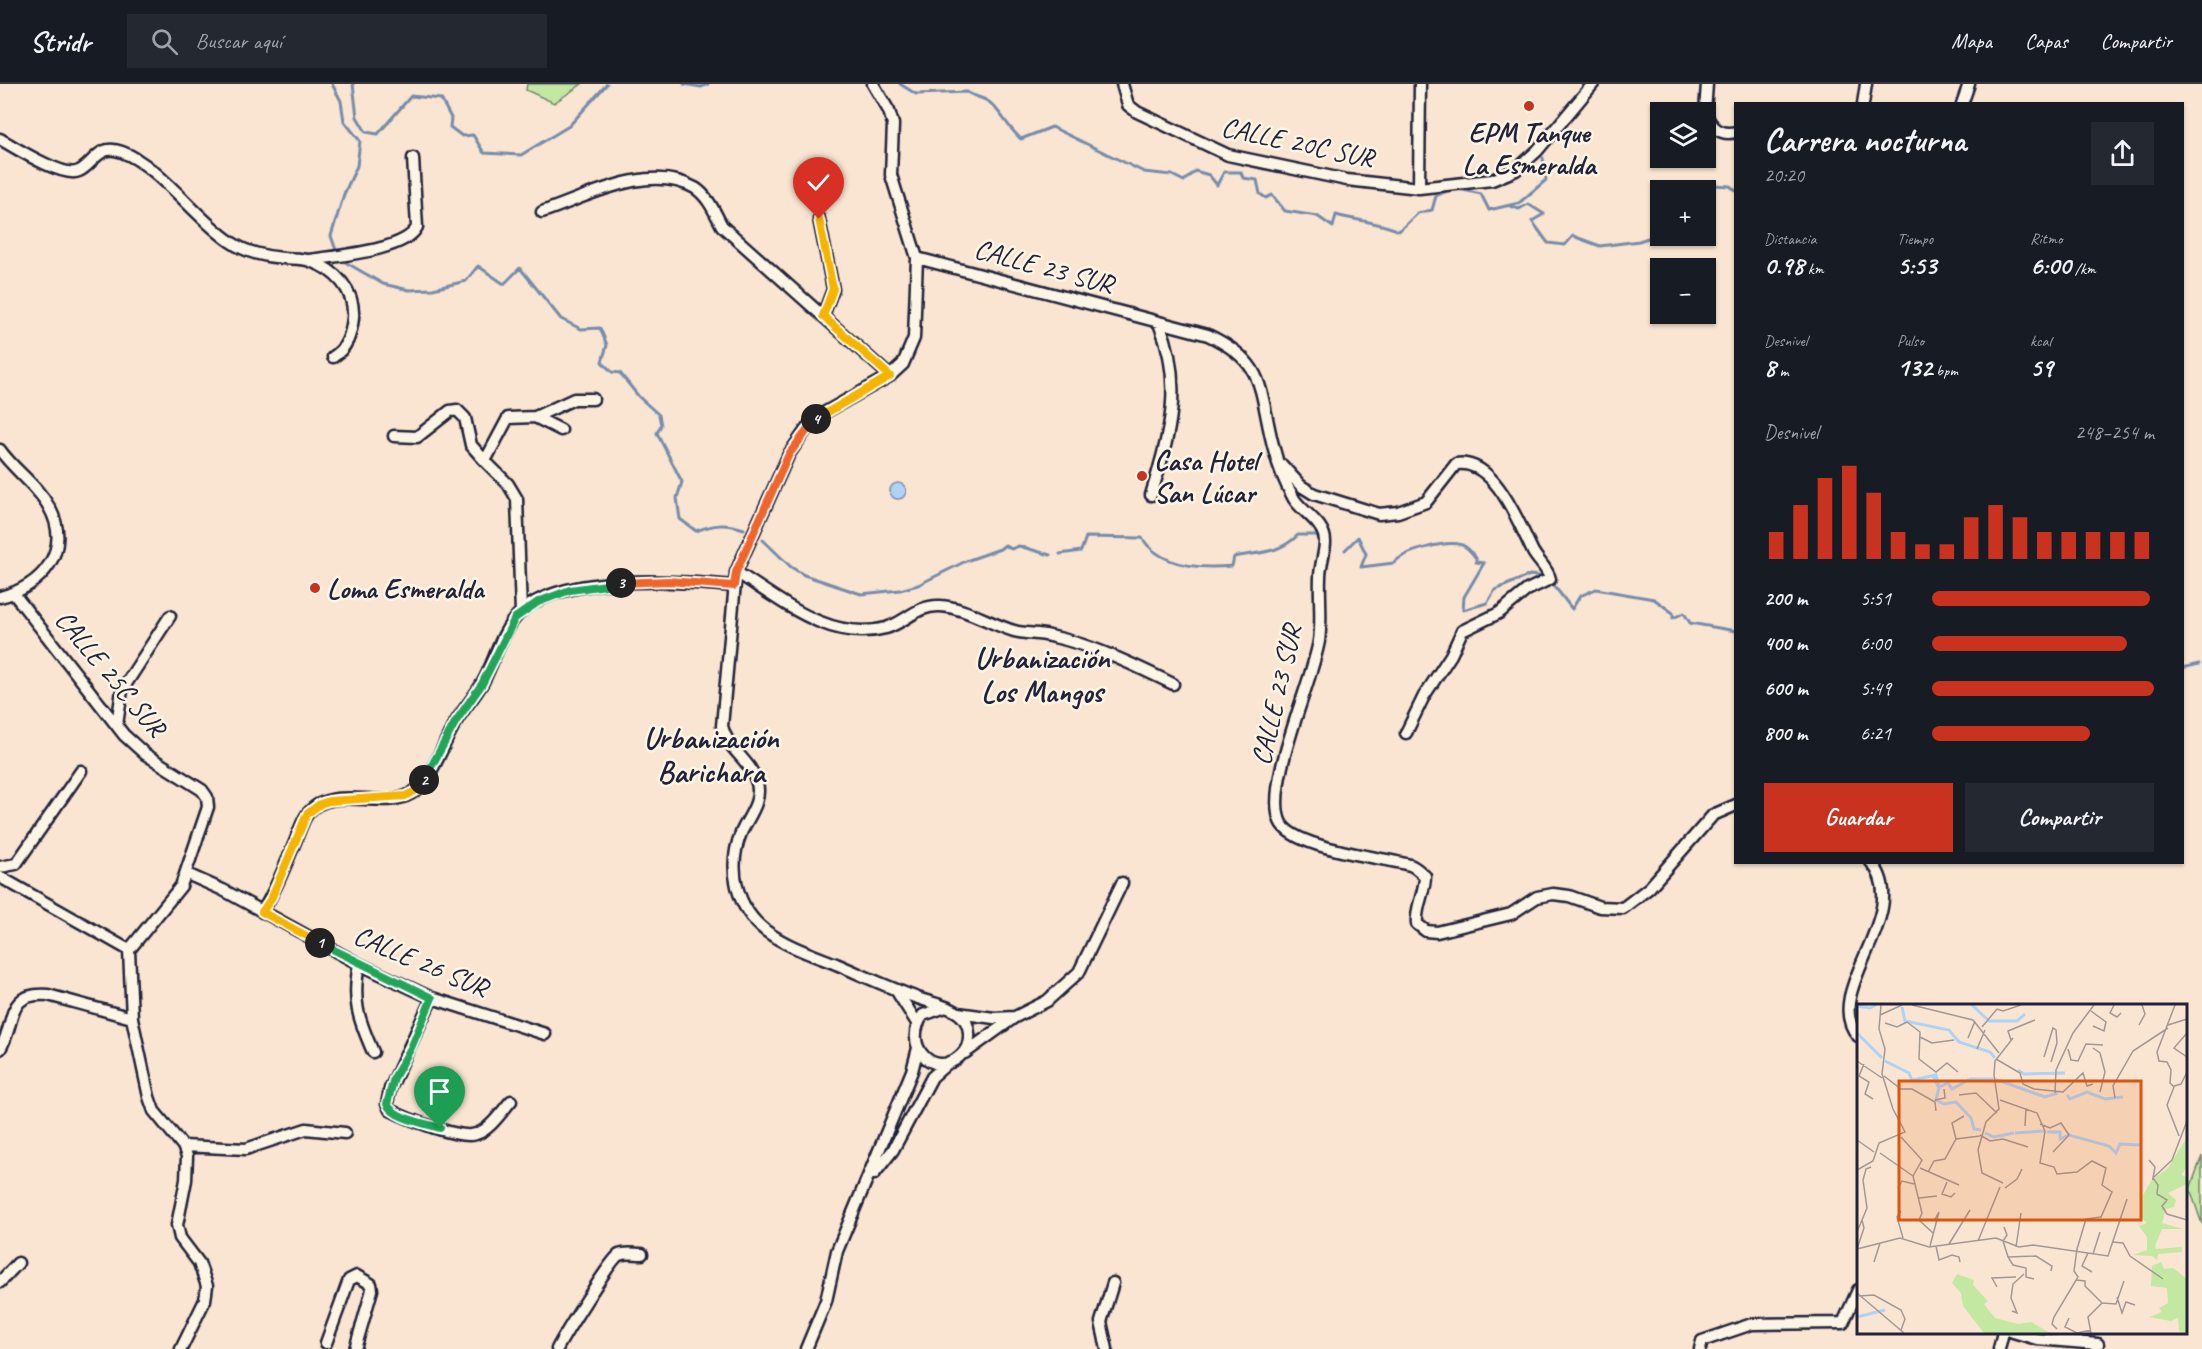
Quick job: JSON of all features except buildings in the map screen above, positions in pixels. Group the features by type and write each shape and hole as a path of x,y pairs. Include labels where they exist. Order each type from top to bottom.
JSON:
{"street":[{"path":"873,84 891,117 891,175 917,258 914,338 903,364 890,376 822,414 801,436 779,475 736,572 722,726 729,745 753,774 758,793 734,856 734,877 739,895 750,916 766,931 809,953 943,1008 993,1018 1016,1017"},
{"name":"CALLE 20C SUR","path":"1122,84 1128,105 1137,112 1228,155 1347,180 1419,188 1492,180 1516,170 1537,151 1593,84"},
{"path":"1419,188 1420,84"},
{"path":"1706,102 1707,84"},
{"path":"1863,102 1866,84"},
{"path":"1963,102 1969,84"},
{"path":"1716,129 1729,134 1734,133"},
{"path":"0,139 52,166 71,172 79,171 97,154 119,151 134,157 203,221 234,244 272,257 309,260 399,243 413,234 417,227 412,158"},
{"path":"543,212 624,183 643,179 696,188 706,197 722,226 890,376"},
{"path":"819,219 833,289 823,316"},
{"name":"CALLE 23 SUR","path":"917,258 1208,335 1244,357 1258,376 1276,458 1294,498 1319,524 1326,540 1320,579 1319,639 1283,761 1278,792 1280,821 1287,830 1333,850 1413,866 1425,876 1425,889 1416,914 1417,924 1425,931 1437,932 1511,914 1537,897 1553,894 1569,896 1600,907 1623,908 1649,888 1713,815 1734,807"},
{"path":"309,260 342,281 353,303 349,339 341,351 333,357"},
{"path":"1151,495 1168,433 1174,387 1170,355 1159,323"},
{"path":"485,461 504,420 511,417 534,417 574,399 593,399"},
{"path":"394,436 417,436 450,411 457,410 465,418 471,445 508,484 517,498 521,612"},
{"path":"534,417 561,430"},
{"path":"0,450 48,506 57,535 56,550 45,571 28,587 14,594 0,597"},
{"path":"1276,458 1301,486 1314,494 1378,514 1398,512 1426,502 1455,464 1465,463 1475,466 1494,482 1526,533 1534,553 1549,574 1550,579 1527,590 1499,613 1461,631 1445,665 1424,696 1406,733"},
{"path":"736,572 812,619 840,630 858,632 884,628 924,607 942,606 1015,631 1049,635 1113,656 1173,684"},
{"path":"262,912 272,897 301,825 313,808 343,799 405,796 415,791 428,776 456,721 482,684 508,629 521,612 553,596 601,585 668,581 734,586"},
{"name":"CALLE 25C SUR","path":"14,594 135,747 202,790 207,797 208,807 187,874"},
{"path":"117,725 122,690 170,616"},
{"path":"0,867 16,864 81,771"},
{"path":"1857,1035 1852,1029 1851,1018 1854,981 1881,915 1884,900 1882,877 1872,864"},
{"path":"181,1349 205,1300 207,1286 199,1263 180,1238 177,1225 188,1165 183,1146 163,1124 152,1104 132,1018 129,950 181,886 187,874"},
{"name":"CALLE 26 SUR","path":"187,874 224,890 359,964 432,998 545,1034"},
{"path":"0,877 129,950"},
{"path":"868,1181 893,1150 932,1077 949,1062 1016,1017 1047,1001 1079,972 1122,883"},
{"path":"359,964 355,987 356,1007 373,1052"},
{"path":"896,990 917,1023 915,1040 918,1048 931,1061 949,1062"},
{"path":"0,1049 14,1007 20,1000 34,994 48,995 132,1018"},
{"path":"432,998 390,1089 387,1104 390,1110 455,1133 473,1135 484,1130 511,1101"},
{"path":"917,1023 932,1010 943,1008"},
{"path":"958,1012 966,1021 970,1033 968,1044 962,1054"},
{"path":"806,1349 826,1301 837,1251 912,1071 918,1048"},
{"path":"183,1146 246,1149 258,1147 295,1130 317,1129 345,1133"},
{"path":"557,1349 613,1259 627,1254 642,1254"},
{"path":"0,1282 18,1263"},
{"path":"326,1342 349,1280 357,1276 371,1284 372,1290 355,1349"},
{"path":"1107,1349 1101,1322 1113,1283"},
{"path":"1700,1349 1702,1341 1752,1324 1843,1323 1857,1292"},
{"path":"1999,1349 2003,1334"},
{"path":"2020,1334 2037,1339 2098,1344"}],"green space":[{"path":"527,84 582,84 554,103 526,90"},
{"path":"2202,1156 2202,1224 2190,1189"}],"water":[{"path":"898,483 904,485 906,491 904,497 898,499 892,497 890,491 892,485"}],"waterway":[{"path":"332,84 341,101 344,121 360,141 357,166 344,194 331,236 337,253"},
{"path":"353,84 357,117 366,132 378,134 411,96 441,99 451,118 450,127 462,136 473,135 484,153 521,155 569,126 607,84"},
{"path":"684,84 701,87 708,84"},
{"path":"900,84 916,94 967,92 993,105 1021,139 1052,127 1144,172 1172,175 1184,181 1195,171 1209,175 1217,185 1224,172 1241,172 1243,178 1257,180 1260,194 1266,198 1272,195 1285,211 1317,216 1333,227 1336,215 1399,231 1418,213 1432,210 1436,196 1452,189"},
{"path":"1458,189 1481,194 1489,210 1519,203 1546,180 1543,158"},
{"path":"1716,185 1730,186 1734,189"},
{"path":"1511,206 1519,209 1528,204 1544,214 1532,221 1548,243 1565,245 1573,236 1600,246 1650,237"},
{"path":"340,259 383,284 409,290 433,289 466,281 478,266 504,284 520,268 561,319 581,329 600,328 607,345 602,362 612,372 620,373 639,397 659,415 661,425 657,433 682,482 677,498 680,519 696,531 720,525 744,529"},
{"path":"1060,554 1081,551 1086,537 1142,538 1150,548 1171,560 1195,566 1220,567 1232,566 1234,557 1284,546 1298,535 1317,535 1321,542"},
{"path":"1345,550 1358,537 1366,554 1361,567 1394,563 1407,554 1437,545 1464,546 1470,550 1476,562 1484,563 1464,597 1463,610 1487,603 1495,590 1530,575 1545,577"},
{"path":"763,540 791,567 804,575 861,594 900,590 918,585 1005,545 1011,549 1019,546 1050,555"},
{"path":"1552,583 1572,609 1580,596 1596,589 1654,599 1673,613 1673,618 1684,613 1690,623 1734,631"},
{"path":"2184,668 2199,664"}],"place":[{"name":"EPM Tanque La Esmeralda","path":"1529,106"},
{"name":"Casa Hotel San Lúcar","path":"1142,476"},
{"name":"Loma Esmeralda","path":"315,588"}],"district":[{"name":"Urbanización Los Mangos","path":"1042,675"},
{"name":"Urbanización Barichara","path":"711,755"}],"route":[{"path":"440,1128 397,1114 390,1110 387,1104 394,1078 411,1048 432,998 359,964 262,912 272,897 301,825 313,808 329,801 343,799 405,796 415,791 428,776 456,721 482,684 508,629 521,612 538,602 570,590 601,585 668,581 734,586 736,572 774,485 789,454 801,436 822,414 890,376 823,316 833,289 819,219"}]}
